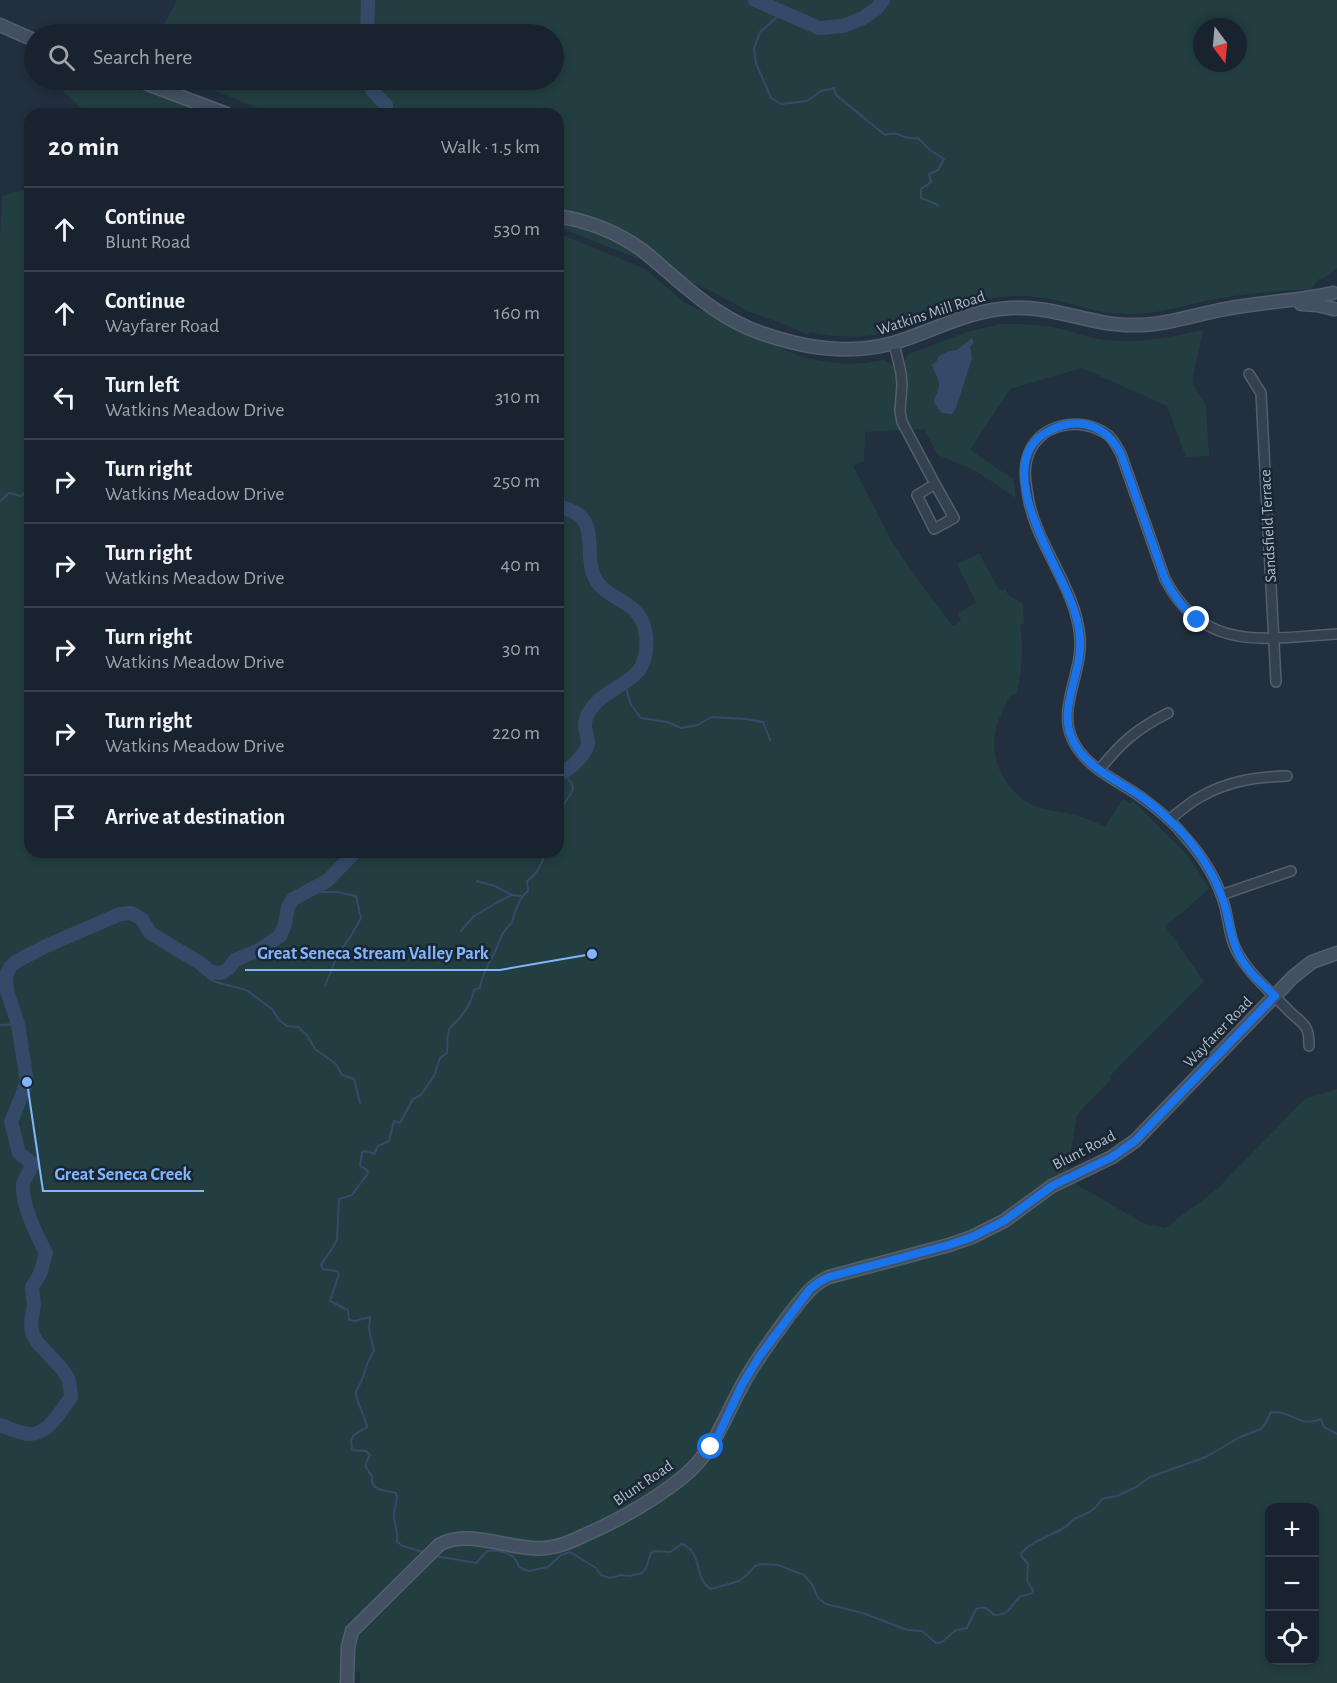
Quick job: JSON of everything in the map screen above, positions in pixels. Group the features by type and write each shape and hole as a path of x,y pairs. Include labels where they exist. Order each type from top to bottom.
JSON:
{"street":[{"path":"0,25 24,36"},
{"path":"163,90 211,108"},
{"name":"Watkins Mill Road","path":"564,218 615,233 643,251 699,299 748,329 784,340 829,349 859,350 894,343 972,315 1001,308 1027,307 1098,322 1151,324 1335,291"},
{"path":"1335,291 1331,301 1336,311"},
{"name":"Watkins Mill Road","path":"1276,303 1317,305 1336,311"},
{"path":"894,343 901,373 902,422 954,518 934,529 916,495 935,484"},
{"name":"Sandsfield Terrace","path":"1249,374 1261,393 1276,682"},
{"path":"1309,1046 1307,1029 1250,972 1238,953 1215,879 1201,856 1169,820 1146,800 1084,758 1071,736 1068,706 1080,654 1078,623 1070,598 1040,536 1029,505 1025,474 1029,451 1045,433 1060,425 1077,423 1093,427 1108,435 1121,454 1165,579 1188,613 1197,620 1219,632 1244,638 1337,634"},
{"path":"1099,770 1116,748 1131,735 1168,713"},
{"path":"1169,820 1198,798 1223,785 1257,777 1287,776"},
{"path":"1221,895 1291,871"},
{"name":"Wayfarer Road","path":"1156,1120 1293,977 1312,962 1337,954"},
{"name":"Blunt Road","path":"347,1683 348,1647 352,1631 444,1541 459,1539 546,1548 567,1543 625,1516 672,1485 704,1457 718,1436 750,1371 792,1312 810,1289 819,1282 829,1277 949,1245 981,1233 1004,1221 1052,1186 1120,1153 1156,1120"}],"green space":[{"path":"177,0 1337,0 1337,268 1319,279 1311,289 1227,297 1145,313 1106,312 1045,298 1007,296 970,303 898,329 874,335 846,337 810,332 809,335 750,312 654,265 564,229 564,108 258,108 213,90 564,90 564,24 164,24"},
{"path":"62,90 152,90 199,108 81,108"},
{"path":"24,190 24,858 564,858 564,235 645,269 685,303 803,358 845,364 884,360 895,367 900,430 865,432 864,461 853,466 893,544 953,626 961,621 958,613 976,602 957,564 979,553 998,588 1003,591 1005,589 1008,594 1023,604 1024,624 1020,625 1022,651 1018,687 1016,695 1010,696 999,719 994,745 998,766 1009,786 1025,801 1035,806 1105,826 1123,799 1130,804 1133,801 1188,856 1209,888 1165,926 1204,981 1110,1076 1111,1079 1077,1115 1066,1178 1143,1223 1165,1228 1216,1190 1305,1099 1337,1089 1337,1683 360,1683 360,1672 343,1671 342,1683 0,1683 0,239 2,196"},
{"path":"1001,324 1029,324 1057,328 1093,338 1118,341 1155,339 1203,330 1192,382 1206,406 1209,456 1186,457 1167,406 1082,368 1010,389 970,450 1013,479 1016,498 976,471 938,455 924,429 909,430 903,396 902,375 905,360 909,354 967,332"}],"water":[{"path":"972,338 974,343 970,346 972,358 956,408 952,414 942,413 934,401 939,385 932,365 939,356 957,350"}],"waterway":[{"path":"367,24 368,0"},
{"path":"755,0 819,28 843,26 863,18 876,9 883,0"},
{"path":"784,11 760,32 754,49 756,63 771,98 781,104 807,101 821,91 834,88 836,95 885,135 895,134 913,139 918,138 944,159 938,170 929,174 931,182 921,189 921,198 938,205"},
{"path":"372,90 386,108"},
{"path":"0,501 9,493 21,496 24,494"},
{"path":"564,508 579,515 584,521 589,535 591,568 597,582 637,613 646,634 645,656 639,670 592,707 585,724 588,742 585,751 564,772"},
{"path":"624,682 631,705 641,718 667,722 681,728 698,725 711,717 746,719 763,722 770,740"},
{"path":"564,773 572,784 573,790 564,804"},
{"path":"0,1425 35,1434 48,1427 71,1397 69,1380 63,1370 37,1342 32,1333 34,1305 32,1287 40,1274 46,1253 31,1220 23,1193 23,1185 33,1164 19,1153 11,1122 27,1082 18,1024 7,991 6,976 10,967 46,946 120,914 131,913 142,919 150,933 211,972 221,973 228,969 235,960 259,950 280,936 288,907 293,899 327,881 349,858"},
{"path":"423,1552 397,1542 394,1520 396,1493 376,1488 366,1466 370,1455 366,1451 352,1450 351,1440 354,1435 367,1427 356,1393 374,1351 369,1329 370,1317 355,1321 349,1320 348,1310 330,1301 339,1274 337,1271 323,1269 321,1265 337,1239 339,1199 352,1195 368,1173 360,1166 362,1152 374,1154 378,1146 389,1141 394,1121 400,1123 413,1099 421,1095 434,1076 440,1058 447,1053 450,1028 466,1010 474,990 480,988 501,937 512,923 518,905 528,891 527,881 539,868 543,858"},
{"path":"477,881 495,886 512,895"},
{"path":"312,888 321,892 338,892 356,896 361,918 337,956 325,986"},
{"path":"461,931 473,917 496,903 512,895 521,896"},
{"path":"211,972 208,978 246,990 272,1009 279,1020 287,1026 298,1027 307,1035 315,1049 336,1064 342,1075 354,1079 360,1103"},
{"path":"0,1025 18,1024"},
{"path":"435,1556 476,1563 487,1551 497,1551 511,1555 519,1567 528,1571 548,1567 561,1555 570,1552 596,1568 601,1575 610,1578 642,1573 651,1553 654,1551 670,1552 682,1544 693,1553 702,1579 711,1589 739,1581 755,1566 778,1565 804,1575 812,1584 818,1598 826,1604 863,1613 907,1630 922,1631 936,1643 942,1642 956,1630 967,1628 976,1609 984,1608 994,1615 1000,1615 1008,1611 1021,1596 1031,1594 1033,1591 1027,1580 1028,1564 1021,1553 1035,1542 1091,1511 1102,1499 1117,1496 1150,1477 1206,1457 1240,1437 1261,1429 1271,1412 1287,1414 1309,1422 1321,1419 1324,1427 1337,1434"}],"place":[{"name":"Great Seneca Stream Valley Park","path":"592,954"},
{"name":"Great Seneca Creek","path":"27,1082"}],"route":[{"path":"711,1447 750,1371 810,1289 829,1277 972,1237 1004,1221 1052,1186 1120,1153 1135,1141 1275,996 1250,972 1238,953 1225,905 1215,879 1201,856 1169,820 1146,800 1084,758 1071,736 1068,706 1080,654 1078,623 1070,598 1040,536 1029,505 1025,474 1029,451 1045,433 1060,425 1077,423 1093,427 1108,435 1115,443 1121,454 1165,579 1188,613 1197,620"}]}
